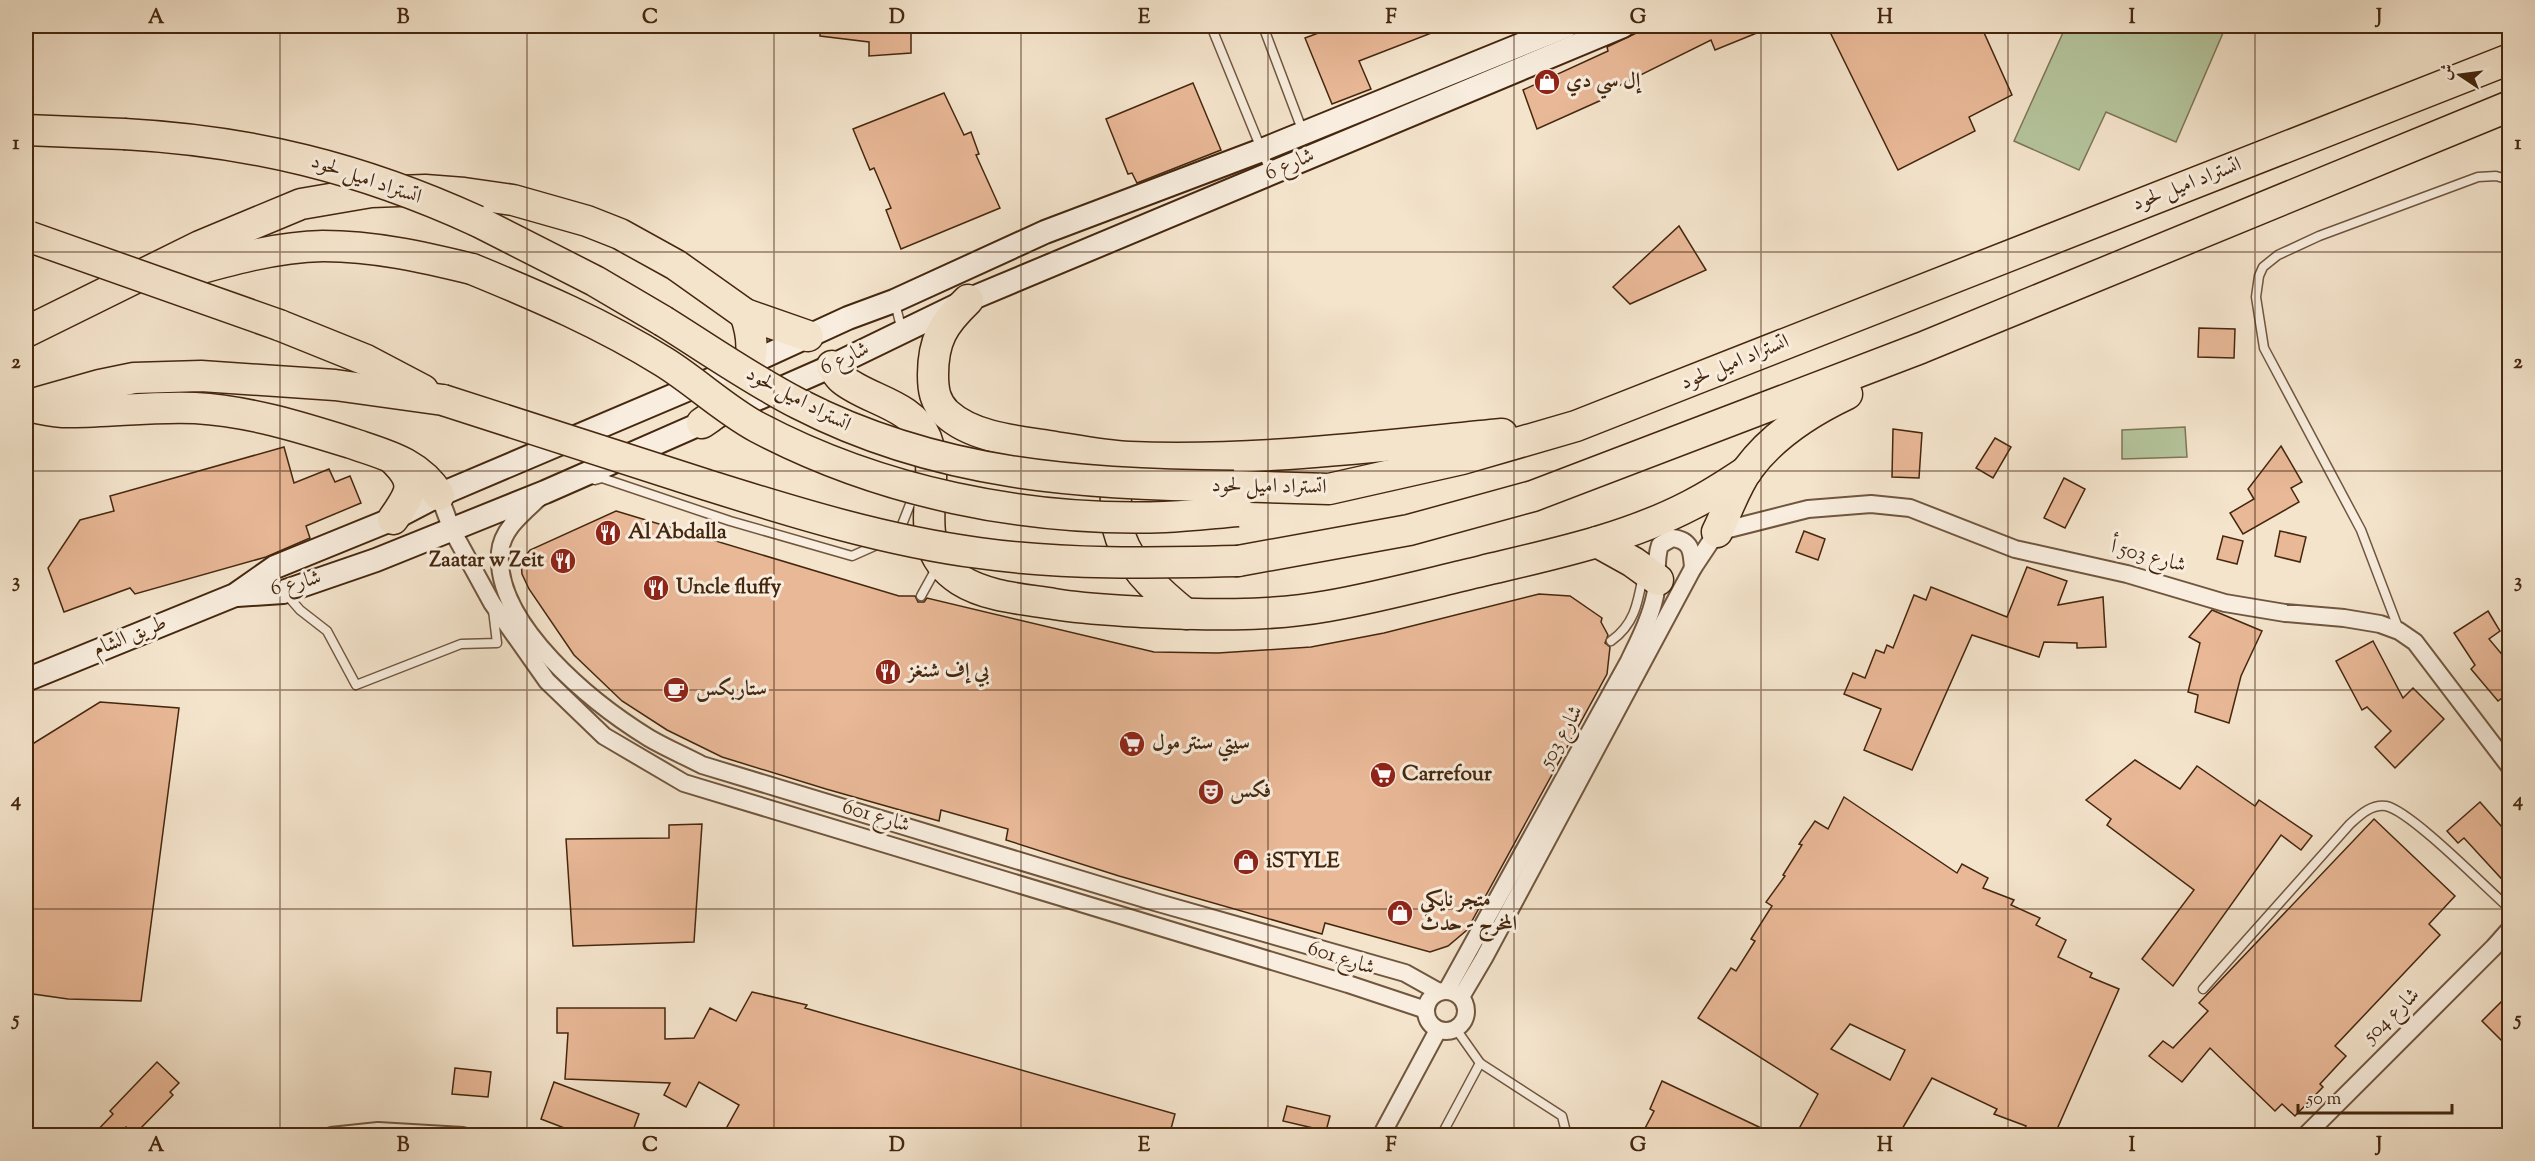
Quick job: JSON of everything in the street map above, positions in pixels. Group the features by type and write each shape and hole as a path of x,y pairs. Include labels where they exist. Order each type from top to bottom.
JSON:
{"highway":[{"name":"اتستراد اميل لحود","path":"26,130 183,137 240,145 306,159 379,182 455,211 527,245 615,292 798,404 868,435 919,452 986,468 1069,480 1140,486 1329,489 1506,447 1576,426 2510,59"},
{"path":"26,235 279,325 366,360 443,400 735,494 834,523 946,548 991,554 1119,563 1238,561 1409,530 1533,496 1921,348 2510,106"},
{"path":"26,332 200,246 301,204 371,192 425,190 464,192 513,200 587,221 620,234 676,265 745,314 808,336"},
{"path":"92,300 249,256 321,246 416,256 472,269 558,305 614,333 664,362 755,425 848,468 953,497 1004,507 1050,512 1096,516 1165,517 1238,511 1329,489"},
{"path":"968,300 944,325 937,344 934,390 944,410 953,418 1006,440 1128,457 1233,457 1576,426"},
{"path":"702,423 732,398 746,376 753,343 745,314"},
{"path":"832,366 841,378 886,402 920,428 927,440 930,462 930,537 933,551 961,581 994,594 1076,608 1186,614 1242,614 1326,606 1424,585 1597,542 1656,521 1691,506 1747,471 1790,427 1814,410 1847,394 1921,348"},
{"path":"26,406 134,378 201,376 264,378 335,385 443,400"},
{"path":"26,406 69,413 167,407 198,408 263,417 390,456 430,480 439,495"},
{"path":"920,428 944,410"},
{"path":"390,456 404,470 410,484 406,500 393,519"},
{"path":"1128,457 1118,478 1114,500 1116,523 1123,545 1158,592 1186,614"},
{"path":"1717,532 1747,471"},
{"path":"1597,542 1651,574"}],"main road":[{"name":"شارع 6","path":"235,595 283,592 376,560 545,492 832,366 968,300 1271,173 1307,144 1568,26"},
{"name":"شارع 6","path":"235,595 275,567 393,519 439,495 750,363 848,318 894,301 1045,232 1262,150 1307,144 1623,26"},
{"path":"832,366 832,339 848,318"},
{"name":"طريق الشام","path":"26,680 235,595"}],"street":[{"name":"شارع 601","path":"545,492 511,525 500,551 503,585 519,617 552,661 596,701 650,739 702,765 1157,897 1405,973 1449,993"},
{"name":"شارع 601","path":"439,495 452,530 492,603 548,681 604,736 684,783 1348,984 1426,1010"},
{"name":"شارع 503 أ","path":"1717,532 1808,509 1871,504 1910,508 2015,549 2127,574 2225,603 2285,613 2363,620 2399,631 2415,642 2510,767"},
{"name":"شارع 503","path":"1449,993 1484,958 1693,568 1717,532"},
{"name":"شارع 503","path":"1449,993 1624,670 1649,616 1651,574 1660,545 1672,538 1684,541 1688,544 1693,568"},
{"name":"شارع 504","path":"2305,1136 2480,962 2510,929"},
{"path":"1449,993 1467,1012 1465,1019 1456,1029 1438,1030 1431,1025 1426,1010 1432,996 1449,993"},
{"path":"1382,1133 1438,1030"},
{"path":"331,1136 378,1131 463,1136"}],"lane":[{"path":"1211,26 1271,173"},
{"path":"1263,26 1307,144"},
{"path":"2399,631 2361,530 2264,348 2256,297 2259,276 2263,267 2278,255 2319,236 2478,177 2496,176 2510,180"},
{"path":"894,301 902,332"},
{"path":"919,460 920,428"},
{"path":"545,492 602,478 730,521 852,556 898,536 919,482"},
{"path":"921,597 940,561"},
{"path":"1611,641 1624,630 1631,620 1651,574"},
{"path":"283,592 300,610 327,631 356,685 461,644 497,643 492,603"},
{"path":"2203,989 2350,824 2368,809 2377,806 2386,806 2409,819 2510,909"},
{"path":"1456,1029 1480,1063 1562,1116 1567,1136"},
{"path":"1441,1136 1480,1063"},
{"path":"1382,1133 1416,1136"}],"green space":[{"path":"2066,26 2226,26 2176,142 2106,112 2079,170 2014,141"},
{"path":"2185,427 2187,457 2122,459 2122,430"}],"building":[{"path":"820,26 911,26 911,53 869,56 869,42 820,36"},
{"path":"1337,26 1447,27 1359,61 1371,89 1332,104 1305,38"},
{"path":"1651,26 1774,26 1715,50 1711,40 1604,93 1606,98 1537,129 1523,90 1608,51 1607,47"},
{"path":"1827,26 1981,26 2012,95 1969,117 1975,131 1898,170"},
{"path":"1193,83 1221,150 1137,183 1132,173 1128,174 1106,119"},
{"path":"944,93 964,135 971,132 979,154 976,155 1000,208 901,249 886,210 891,208 874,168 870,170 853,129"},
{"path":"1679,226 1706,270 1630,304 1613,287"},
{"path":"2199,328 2235,329 2234,358 2198,357"},
{"path":"1893,429 1922,433 1919,478 1892,477"},
{"path":"1995,438 2011,447 1993,478 1976,468"},
{"path":"2281,446 2302,482 2291,488 2299,502 2243,534 2230,513 2254,499 2248,489"},
{"path":"284,447 294,483 329,469 335,482 350,476 361,503 306,526 310,538 266,557 135,594 130,588 64,612 48,568 80,520 114,511 110,496"},
{"path":"2064,478 2085,489 2065,528 2044,518"},
{"name":"سيتي سنتر مول","path":"616,511 899,596 915,596 918,602 924,602 927,598 1154,652 1218,653 1311,647 1384,633 1539,594 1570,596 1602,618 1601,622 1608,635 1605,643 1610,647 1607,674 1467,930 1448,946 1430,952 1325,923 1322,934 1119,876 1006,840 1008,829 941,810 939,821 826,789 722,757 667,730 622,701 574,655 529,589 522,574 521,561 530,550"},
{"path":"1804,531 1825,539 1818,560 1796,552"},
{"path":"2280,531 2306,537 2300,562 2275,556"},
{"path":"2223,536 2243,541 2237,564 2217,559"},
{"path":"2027,567 2067,581 2058,605 2103,597 2106,647 2077,648 2077,643 2044,642 2039,657 1972,635 1912,770 1864,750 1881,709 1844,694 1853,673 1865,678 1876,650 1884,653 1887,645 1893,648 1914,595 1926,600 1931,587 2007,617"},
{"path":"2212,610 2262,631 2241,676 2229,723 2195,712 2198,695 2188,692 2200,643 2189,637"},
{"path":"2488,611 2500,631 2489,639 2510,664 2510,692 2498,701 2471,669 2475,665 2454,633"},
{"path":"2373,641 2403,698 2413,688 2444,719 2395,768 2375,747 2391,731 2367,707 2362,710 2336,661"},
{"path":"100,702 179,708 141,1001 68,999 26,993 26,748"},
{"path":"2135,760 2180,789 2197,766 2255,806 2259,800 2312,836 2301,850 2281,835 2173,986 2142,959 2194,890 2107,825 2111,819 2086,800"},
{"path":"1844,797 1957,873 1962,864 1988,878 1983,888 2014,900 2011,905 2040,918 2036,925 2066,940 2058,957 2092,973 2090,977 2119,989 2054,1136 2037,1136 2024,1130 2026,1126 1994,1114 1997,1109 1932,1078 1898,1136 1795,1136 1818,1094 1698,1018 1731,968 1736,971 1755,941 1751,939 1772,906 1766,902 1785,876 1783,875 1802,845 1799,844 1815,821 1828,829","holes":["1850,1024 1905,1050 1890,1080 1831,1049"]},
{"path":"2480,802 2501,826 2510,819 2510,888 2464,838 2458,843 2447,831"},
{"path":"2374,819 2455,896 2429,924 2440,935 2335,1046 2346,1056 2320,1084 2323,1087 2295,1116 2282,1104 2275,1111 2210,1048 2182,1082 2149,1056 2163,1041 2173,1048 2208,1011 2199,1003"},
{"path":"702,824 694,942 573,946 566,839 669,838 669,825"},
{"path":"752,992 807,1005 805,1008 1175,1114 1169,1136 722,1136 739,1105 699,1082 686,1107 664,1095 670,1083 565,1079 568,1033 557,1033 557,1008 665,1008 665,1039 694,1038 710,1008 736,1021"},
{"path":"2510,993 2510,1049 2482,1021"},
{"path":"157,1062 179,1083 170,1092 173,1095 139,1130 136,1128 132,1132 126,1127 117,1136 92,1136 113,1114 110,1111"},
{"path":"455,1068 491,1072 488,1097 452,1094"},
{"path":"1662,1081 1778,1136 1641,1136 1654,1111 1650,1109"},
{"path":"554,1082 639,1114 631,1136 585,1136 541,1119"},
{"path":"1287,1106 1330,1116 1326,1131 1283,1121"}],"place":[{"name":"إل سي دي","path":"1547,82"},
{"name":"Al Abdalla","path":"608,533"},
{"name":"Zaatar w Zeit","path":"563,561"},
{"name":"Uncle fluffy","path":"656,588"},
{"name":"بي إف شنغز","path":"888,672"},
{"name":"ستاربكس","path":"676,690"},
{"name":"سيتي سنتر مول","path":"1132,744"},
{"name":"Carrefour","path":"1383,775"},
{"name":"فكس","path":"1211,792"},
{"name":"iSTYLE","path":"1246,862"},
{"name":"متجر نايكي المخرج - حدث","path":"1400,913"}]}
